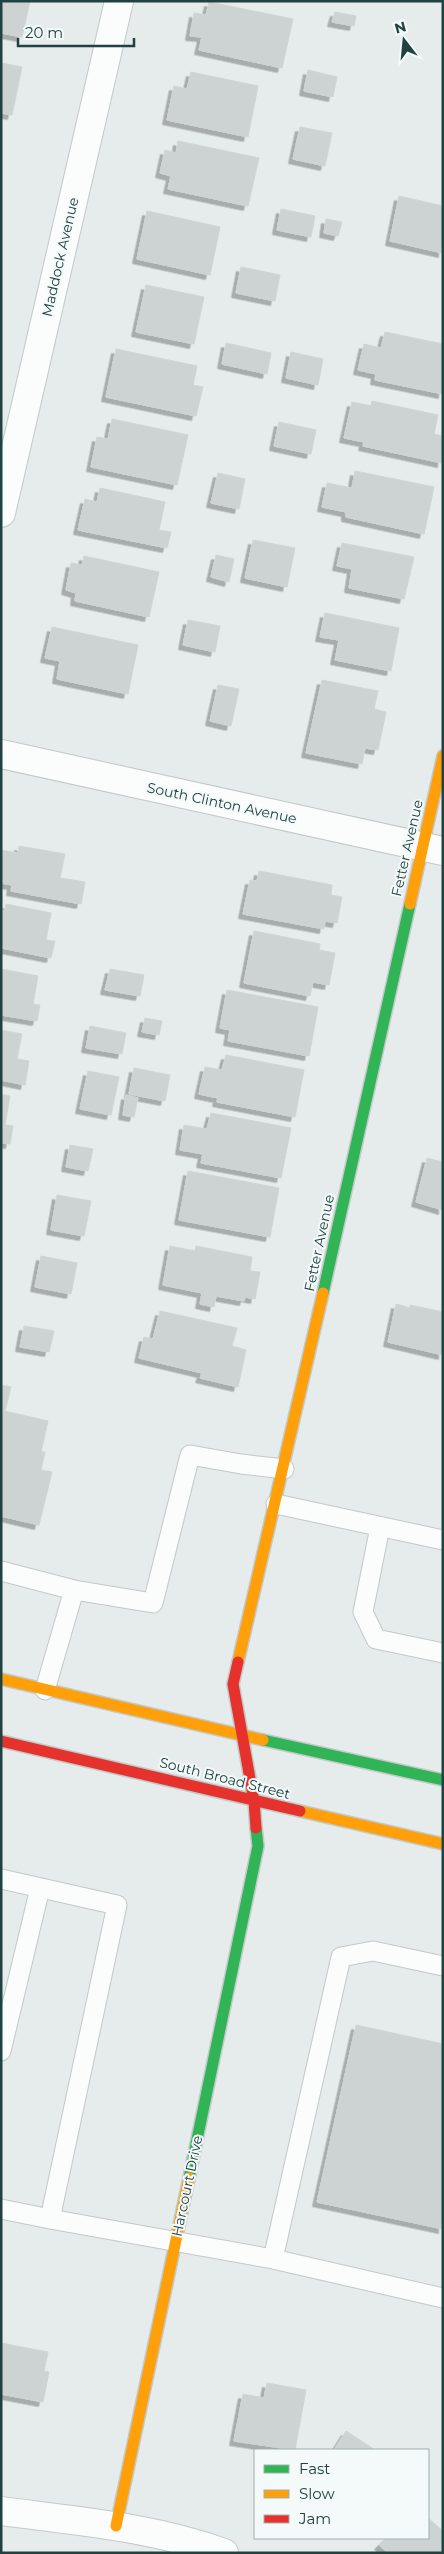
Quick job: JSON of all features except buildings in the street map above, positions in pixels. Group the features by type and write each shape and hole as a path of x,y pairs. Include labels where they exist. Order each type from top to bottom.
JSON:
{"street":[{"name":"Maddock Avenue","path":"1,513 119,1"},
{"name":"South Clinton Avenue","path":"1,754 432,848"},
{"name":"Fetter Avenue","path":"244,1736 233,1684 432,848 443,756"},
{"path":"1,1678 244,1736 443,1780"},
{"name":"Harcourt Drive","path":"116,2526 258,1846 254,1801 244,1736"},
{"name":"South Broad Street","path":"1,1741 79,1757 254,1801 443,1844"},
{"path":"1,2511 116,2526 188,2540 224,2553"}],"lane":[{"path":"1,1571 74,1590 153,1603 190,1455 240,1464 284,1469"},
{"path":"276,1504 443,1540"},
{"path":"380,1527 363,1612 376,1639 443,1653"},
{"path":"45,1690 74,1590"},
{"path":"1,1879 117,1905 50,2218"},
{"path":"1,2051 40,1888"},
{"path":"272,2258 341,1957 373,1951 443,1966"},
{"path":"1,2209 175,2243 272,2258 443,2298"}],"traffic: fast":[{"path":"323,1293 410,904"},
{"path":"263,1740 443,1780"},
{"path":"189,2178 258,1846 256,1828"}],"traffic: slow":[{"path":"410,904 443,756"},
{"path":"238,1662 323,1293"},
{"path":"1,1679 263,1740"},
{"path":"300,1811 443,1844"},
{"path":"116,2526 189,2178"}],"traffic: jam":[{"path":"238,1662 233,1684 254,1801 256,1828"},
{"path":"1,1741 300,1811"}]}
